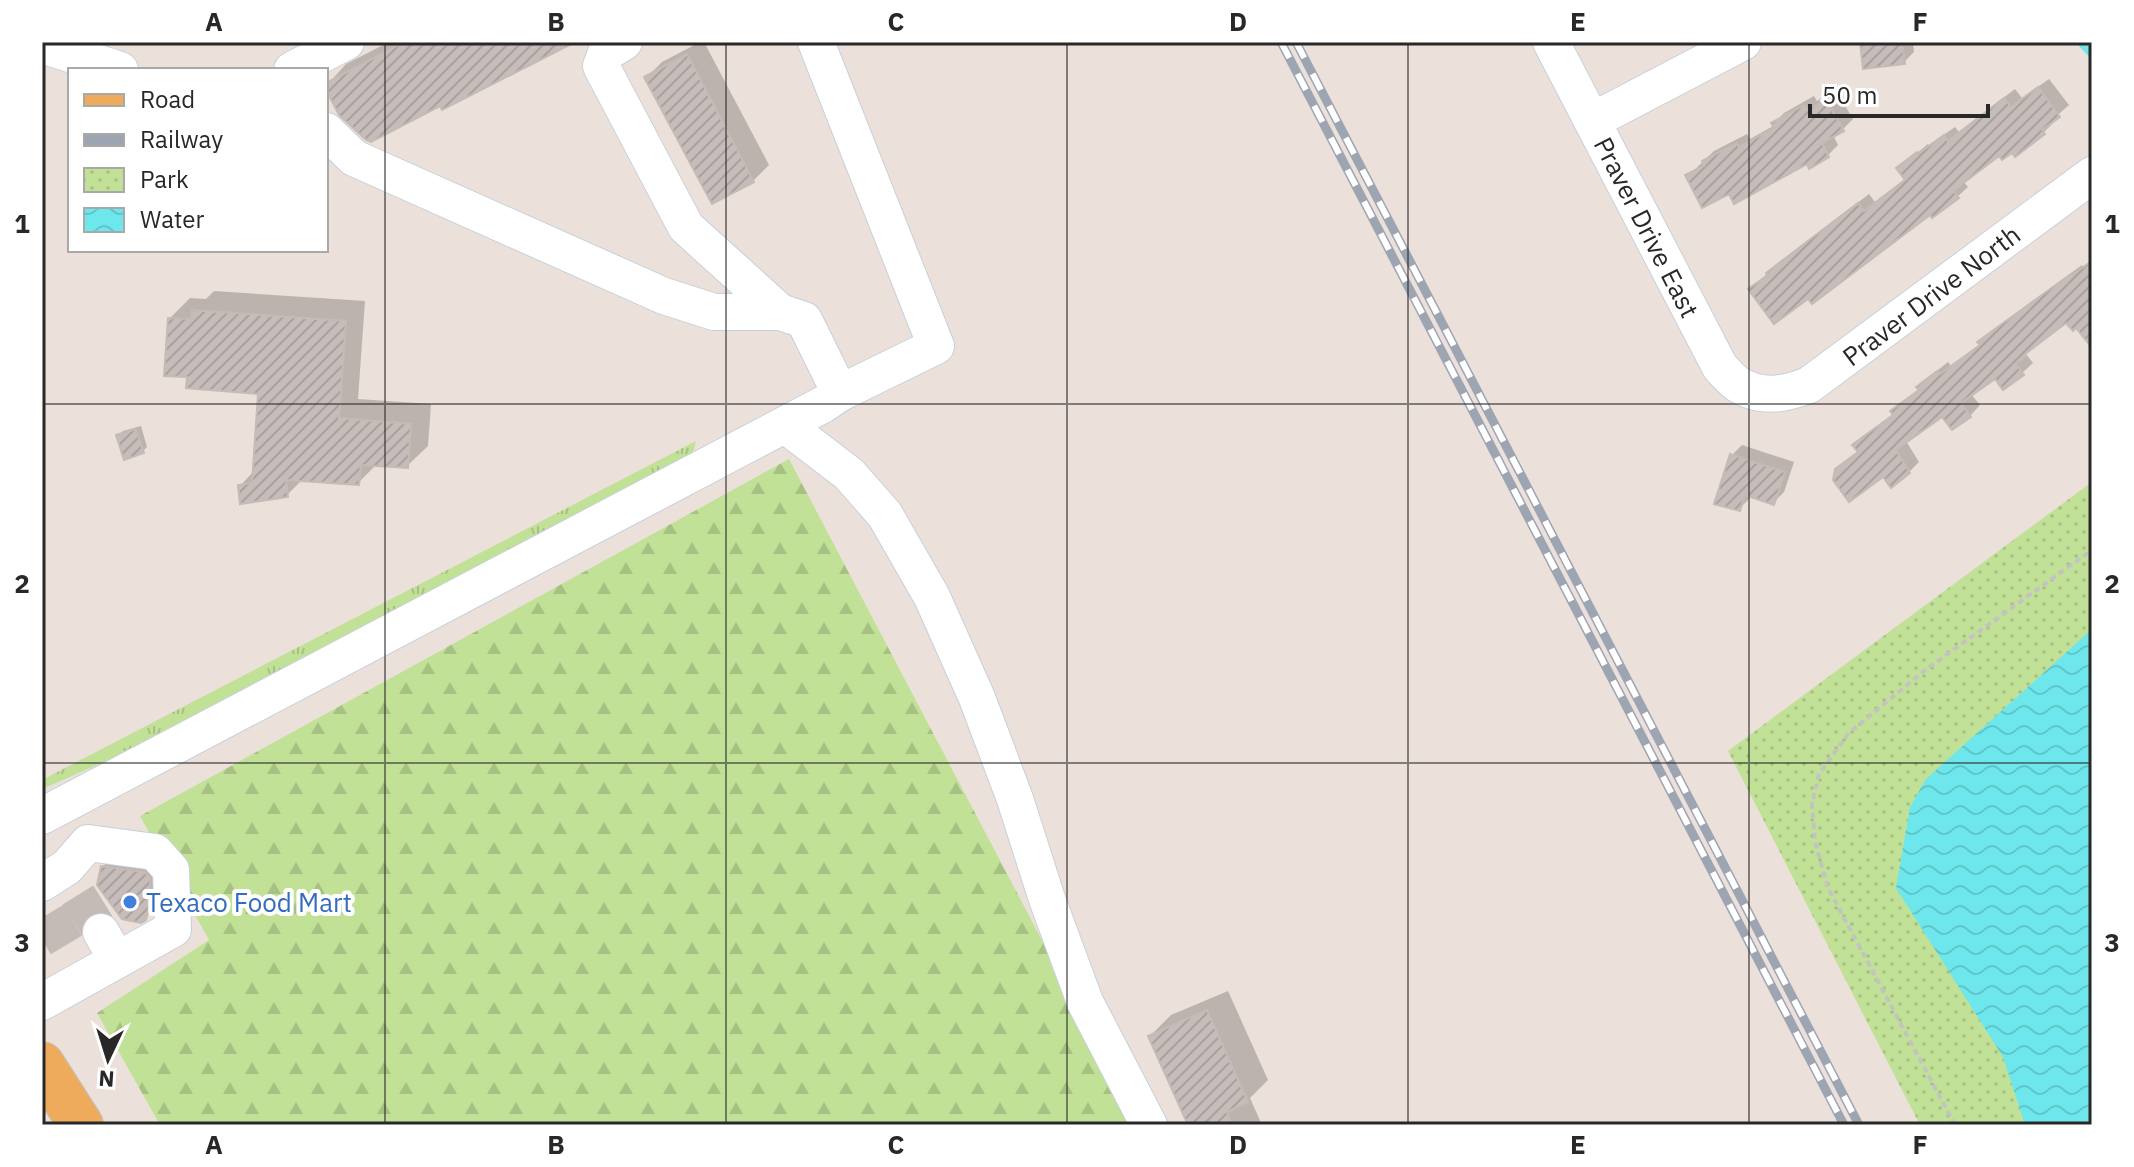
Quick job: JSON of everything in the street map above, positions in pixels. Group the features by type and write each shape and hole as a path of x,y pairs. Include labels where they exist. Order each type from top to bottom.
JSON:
{"main road":[{"path":"42,1064 81,1125"}],"street":[{"path":"277,42 291,68"},
{"path":"296,68 346,42"},
{"path":"624,42 606,53 601,66 686,227 780,312"},
{"path":"42,816 785,425 840,393 936,346 816,42"},
{"name":"Praver Drive East","path":"1551,42 1720,367 1739,385 1762,394"},
{"path":"1592,121 1743,42"},
{"path":"42,45 114,68"},
{"path":"328,135 354,158 664,296 714,312 780,312 804,320 840,393"},
{"name":"Praver Drive North","path":"1762,394 1788,394 1809,385 2092,175"},
{"path":"785,425 849,474 885,515 932,597 977,698 1085,1002 1149,1125"},
{"path":"55,893 88,843 155,852 171,870 173,929 109,946 63,978"}],"path":[{"path":"1955,1125 1828,888 1815,842 1812,803 1819,774 1848,734 1924,671 2092,550"}],"green space":[{"path":"696,441 690,462 121,757 42,789 42,780"},
{"path":"789,459 1139,1125 160,1125 97,1013 209,940 140,816"},
{"path":"2092,482 2092,1125 1920,1125 1728,751"}],"water":[{"path":"2092,629 2092,1125 2025,1125 2003,1057 1896,888 1910,807 1926,779"}],"building":[{"path":"404,42 575,42 442,110 440,106 371,142 339,115 328,94 328,82"},
{"path":"1860,42 1902,42 1905,64 1863,69"},
{"path":"687,54 754,182 712,204 644,77"},
{"path":"2038,87 2060,117 2042,130 2045,134 2015,157 2012,153 2002,160 1999,156 1953,191 1959,198 1932,218 1930,215 1812,304 1808,299 1774,324 1748,289 1858,203 1864,211 1905,180 1896,168 1917,152 1944,135 1948,141 2004,98 2011,107"},
{"path":"1826,99 1844,131 1822,143 1829,157 1809,169 1807,164 1734,204 1729,194 1702,208 1685,175 1704,166 1702,161 1737,143 1739,147 1774,128 1771,123 1804,105 1807,110"},
{"path":"2092,261 2092,348 2076,328 2073,331 2066,323 2016,364 2024,375 2003,390 1995,379 1961,403 1971,417 1952,430 1942,417 1896,450 1910,473 1891,488 1883,477 1849,502 1833,480 1835,469 1858,452 1852,445 1893,415 1890,411 1919,390 1916,387 1937,371 1940,374 1980,345 1977,342"},
{"path":"192,310 346,321 339,418 411,424 408,468 361,465 359,485 286,480 288,497 240,504 238,485 252,483 258,394 186,388 187,377 164,376 168,318 192,319"},
{"path":"136,429 144,453 124,460 116,435"},
{"path":"1730,454 1785,472 1774,505 1745,495 1740,511 1714,504"},
{"name":"Texaco Food Mart","path":"101,866 144,872 150,878 151,898 146,920 141,923 122,919 97,885"},
{"path":"1207,1010 1248,1102 1227,1112 1232,1125 1188,1125 1148,1036"}],"waterway":[{"path":"2080,42 2092,55"}],"tunnel":[{"path":"78,895 101,932"},
{"path":"48,914 71,953"}],"railway":[{"path":"1281,42 1844,1125"},
{"path":"1296,42 1859,1125"}],"place":[{"name":"Texaco Food Mart","path":"130,902"}]}
